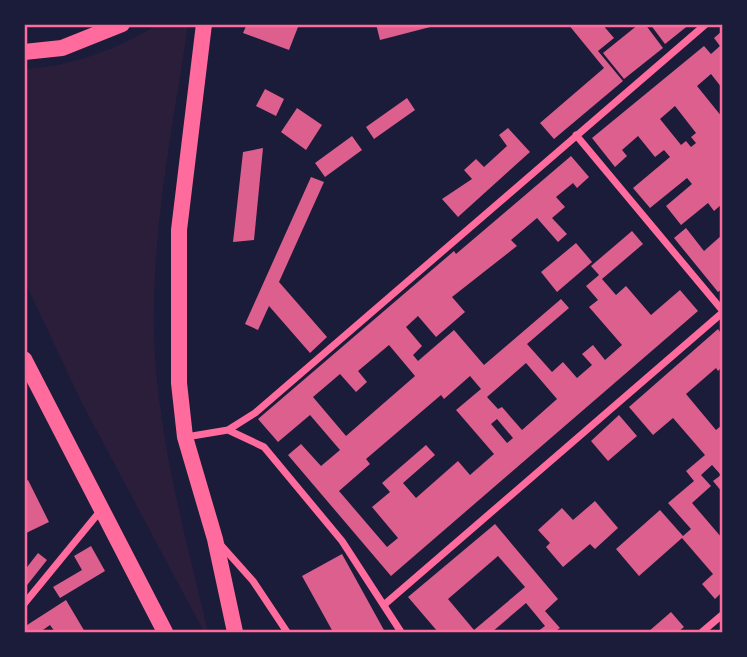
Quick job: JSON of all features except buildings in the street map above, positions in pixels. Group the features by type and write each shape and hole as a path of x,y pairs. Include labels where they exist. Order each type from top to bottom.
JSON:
{"main road":[{"path":"24,51 62,48 122,24"},
{"path":"204,24 179,230 179,383 185,437 215,539 235,632"},
{"path":"24,359 165,632"}],"street":[{"path":"185,437 228,430 255,413 706,24"},
{"path":"385,604 723,311 576,135"},
{"path":"228,430 264,447 342,541 401,632"},
{"path":"24,604 102,509"},
{"path":"215,539 253,581 287,632"},
{"path":"702,632 723,615"}],"shaded area":[{"path":"157,25 188,25 160,215 154,330 166,445 208,632 204,632 82,403 25,282 25,69 60,64 93,55 126,42"}]}
